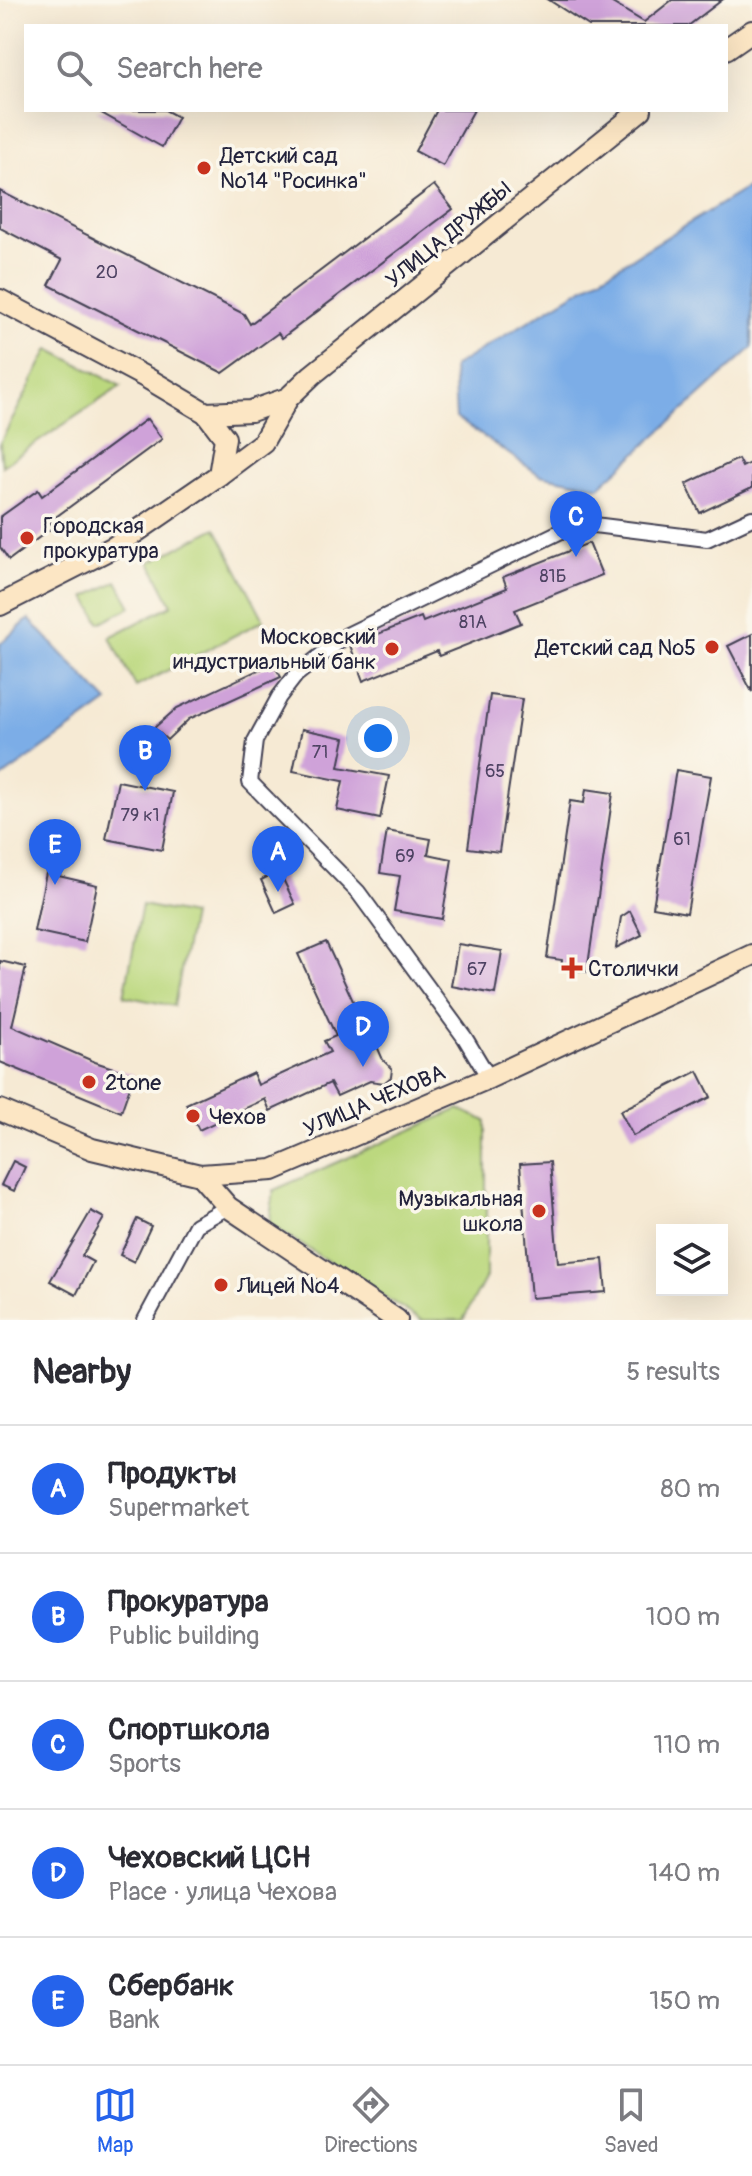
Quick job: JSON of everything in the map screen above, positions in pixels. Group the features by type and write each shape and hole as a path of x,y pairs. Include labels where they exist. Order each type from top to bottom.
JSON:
{"street":[{"path":"728,48 752,31"},
{"name":"УЛИЦА ДРУЖБЫ","path":"0,605 114,547 263,442 288,398 336,355 639,112"},
{"path":"0,300 206,413 225,438 219,475"},
{"name":"УЛИЦА ДРУЖБЫ","path":"206,413 251,411 288,398"},
{"path":"489,1078 465,1038 358,892 250,782 255,741 279,697 296,675 347,635 578,523 707,539 752,518"},
{"name":"УЛИЦА ЧЕХОВА","path":"0,1110 92,1149 200,1175 273,1170 489,1078 752,955"},
{"path":"200,1175 228,1207 397,1320"},
{"path":"145,1320 196,1225 228,1207"}],"green space":[{"path":"49,349 121,386 2,466 0,443"},
{"path":"216,528 264,620 136,687 110,637 172,605 150,562"},
{"path":"117,581 131,607 100,623 86,597"},
{"path":"142,905 192,915 174,1006 124,996"},
{"path":"459,1109 486,1121 486,1277 463,1320 421,1320 269,1224 274,1190"}],"water":[{"path":"752,185 752,348 599,487 540,475 456,418 453,367"},
{"path":"29,619 108,702 0,779 0,644"}],"building":[{"path":"549,0 607,0 644,22 672,0 722,0 691,24 586,24"},
{"path":"100,112 169,112 178,117 162,147"},
{"path":"436,112 473,112 443,166 415,151"},
{"path":"434,185 453,209 282,338 278,333 223,373 49,285 62,260 0,228 0,191 244,314 250,324"},
{"path":"147,419 162,439 49,522 53,527 9,560 0,547 0,517 38,490 42,496"},
{"path":"738,459 742,467 752,462 752,488 700,513 686,484"},
{"path":"589,543 602,575 515,610 521,623 439,656 437,651 363,681 350,645 421,617 423,622 507,588 503,577"},
{"path":"752,634 752,692 728,646"},
{"path":"273,663 281,677 189,719 167,740 154,728 177,708"},
{"path":"490,695 522,699 499,852 468,848"},
{"path":"302,729 345,738 339,767 389,776 380,819 337,810 343,781 293,771"},
{"path":"676,770 711,776 687,913 653,907"},
{"path":"118,781 173,792 162,850 106,839"},
{"path":"586,789 613,793 587,972 561,968 562,960 547,958 570,801 584,803"},
{"path":"387,831 431,839 428,854 452,859 442,919 394,911 400,876 380,873"},
{"path":"279,871 295,904 276,913 261,880"},
{"path":"46,873 97,885 85,942 34,931"},
{"path":"630,911 642,935 616,948 621,917"},
{"path":"326,942 370,1038 373,1037 383,1060 392,1069 391,1077 384,1083 370,1081 337,1096 330,1083 270,1111 265,1099 199,1130 186,1104 253,1073 258,1085 330,1052 324,1041 336,1036 298,954"},
{"path":"458,944 502,951 495,994 451,986"},
{"path":"0,961 26,967 12,1026 95,1062 134,1075 121,1112 0,1062"},
{"path":"698,1071 711,1097 633,1136 620,1111"},
{"path":"13,1161 25,1167 14,1191 1,1185"},
{"name":"Музыкальная школа","path":"550,1162 558,1263 603,1259 606,1292 531,1298 520,1164"},
{"path":"91,1211 104,1218 82,1256 93,1262 76,1295 50,1281"},
{"path":"137,1219 151,1226 134,1262 120,1255"}],"place":[{"name":"Детский сад №14 \"Росинка\"","path":"204,168"},
{"name":"Городская прокуратура","path":"27,538"},
{"name":"Спортшкола","path":"576,557"},
{"name":"Детский сад №5","path":"712,647"},
{"name":"Московский индустриальный банк","path":"392,649"},
{"name":"Прокуратура","path":"145,791"},
{"name":"Сбербанк","path":"55,885"},
{"name":"Продукты","path":"278,892"},
{"name":"Столички","path":"572,968"},
{"name":"Чеховский ЦСН","path":"363,1067"},
{"name":"2tone","path":"89,1082"},
{"name":"Чехов","path":"193,1116"},
{"name":"Музыкальная школа","path":"539,1211"},
{"name":"Лицей №4","path":"221,1285"}]}
